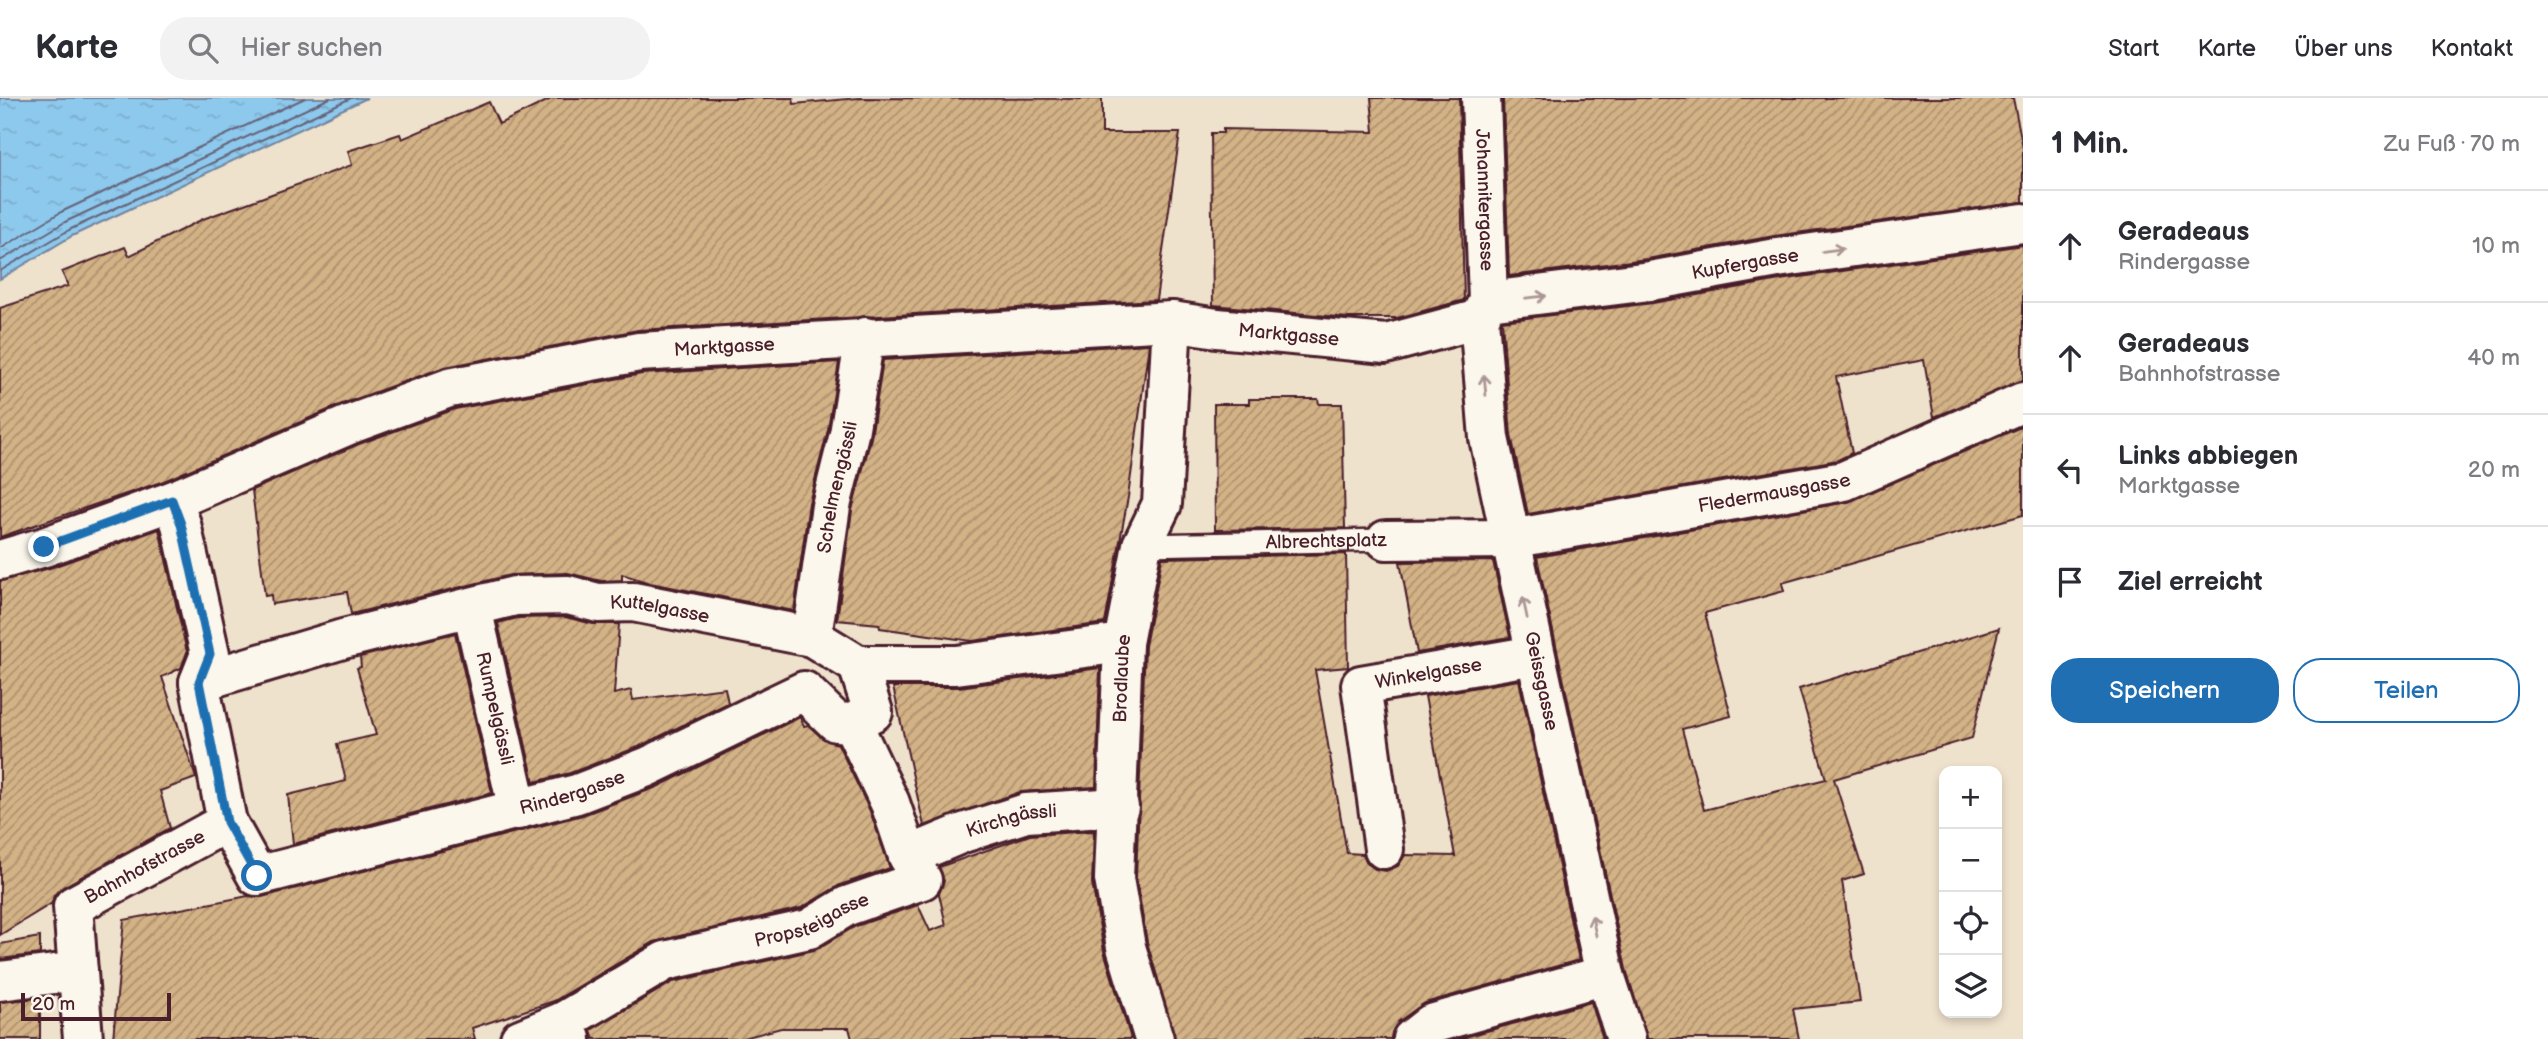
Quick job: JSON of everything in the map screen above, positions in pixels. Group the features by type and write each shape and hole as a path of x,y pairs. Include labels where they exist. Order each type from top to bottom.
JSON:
{"street":[{"name":"Johannitergasse","path":"1481,98 1483,310"},
{"name":"Kupfergasse","path":"1483,310 1777,258 2023,223"},
{"name":"Marktgasse","path":"0,560 44,547 172,500 351,424 449,388 639,352 1172,321 1217,328 1386,344 1483,310"},
{"name":"Geissgasse","path":"1483,310 1489,438 1605,975 1626,1039"},
{"name":"Brodlaube","path":"1154,1039 1126,947 1114,880 1119,807 1123,643 1142,545 1162,504 1172,321"},
{"name":"Schelmengässli","path":"812,637 831,506 849,434 865,337"},
{"name":"Fledermausgasse","path":"1510,539 1844,481 2023,402"},
{"name":"Bahnhofstrasse","path":"83,1039 73,906 227,822 199,682 210,654 181,524 172,500"},
{"name":"Albrechtsplatz","path":"1386,540 1510,539"},
{"name":"Kuttelgasse","path":"199,682 343,639 515,596 568,595 597,603 633,602 812,637 858,664 956,665 1123,643"},
{"name":"Rumpelgässli","path":"472,608 518,810"},
{"name":"Winkelgasse","path":"1384,849 1361,685 1535,655"},
{"path":"852,723 873,712 858,664"},
{"name":"Rindergasse","path":"227,822 257,876 577,794 647,766 804,691 836,722 852,723"},
{"name":"Propsteigasse","path":"567,1030 665,961 809,929 847,906 922,880 908,856 890,803 852,723"},
{"name":"Kirchgässli","path":"908,856 1026,813 1119,807"},
{"path":"0,981 78,971"},
{"path":"1412,1039 1431,1024 1605,975"},
{"path":"520,1039 567,1030"}],"lane":[{"name":"Albrechtsplatz","path":"1142,545 1386,540"}],"water":[{"path":"0,98 367,98 72,236 0,279"}],"building":[{"path":"553,98 793,98 794,104 858,98 1102,99 1102,133 1180,133 1156,300 638,330 445,367 342,404 164,481 0,537 0,308 68,286 62,272 125,247 129,256 203,219 352,165 348,151 400,134 402,139 489,102 499,124"},
{"path":"1371,98 1459,98 1464,300 1397,318 1348,318 1213,305 1211,133 1223,133 1223,129 1374,132"},
{"path":"1503,98 2013,98 2023,148 2023,202 1774,236 1647,259 1509,276"},
{"path":"2023,245 2023,381 1934,417 1924,360 1836,377 1852,453 1838,460 1528,514 1511,435 1502,321 1653,303 1780,280"},
{"path":"1149,344 1128,497 1105,623 972,641 880,628 879,624 837,620 852,510 871,438 883,360"},
{"path":"839,362 828,430 809,503 794,611 650,583 622,574 622,580 601,581 568,573 510,575 351,614 347,592 272,604 271,595 265,596 252,490 359,444 455,409 642,374"},
{"path":"1249,399 1318,399 1319,404 1342,404 1345,528 1215,530 1214,404 1249,404"},
{"path":"2023,426 2023,515 1782,583 1784,591 1705,613 1731,716 1682,729 1704,810 1826,779 1799,689 1999,628 1972,738 1834,779 1864,874 1842,881 1860,1002 1793,1009 1799,1039 1647,1039 1626,969 1537,557 1848,502"},
{"path":"159,529 187,652 181,668 162,677 196,778 160,791 170,828 63,887 54,895 52,903 0,935 0,581 50,568"},
{"path":"1346,554 1348,667 1315,670 1347,853 1363,854 1367,863 1375,869 1386,871 1398,866 1405,855 1455,856 1425,696 1519,680 1579,960 1425,1003 1398,1022 1391,1039 1175,1039 1147,942 1136,878 1145,646 1162,558"},
{"path":"1493,561 1510,637 1417,653 1400,562"},
{"path":"565,617 593,624 619,624 614,694 631,690 633,700 725,688 728,703 638,747 570,773 534,782 498,623 518,618"},
{"path":"455,633 492,793 293,844 288,795 346,781 337,744 376,735 357,668 361,667 360,657"},
{"path":"1100,668 1096,787 1020,792 924,826 893,687 959,687"},
{"path":"800,717 804,726 808,725 822,738 838,744 870,811 890,868 840,885 801,908 654,942 554,1001 472,1028 475,1039 113,1039 124,920 248,896 262,897 583,815 657,787"},
{"path":"1094,831 1092,883 1104,951 1131,1039 852,1039 849,1028 781,1028 740,1039 594,1039 591,1030 673,982 814,950 856,926 918,905 930,931 946,925 939,894 944,881 939,867 1030,835"},
{"path":"40,937 40,954 0,959 0,944"},
{"path":"40,998 40,1039 0,1039 0,1002"},
{"path":"1591,1002 1603,1039 1458,1039"}],"route":[{"path":"44,547 172,500 181,524 210,654 199,682 227,822 257,876"}]}
